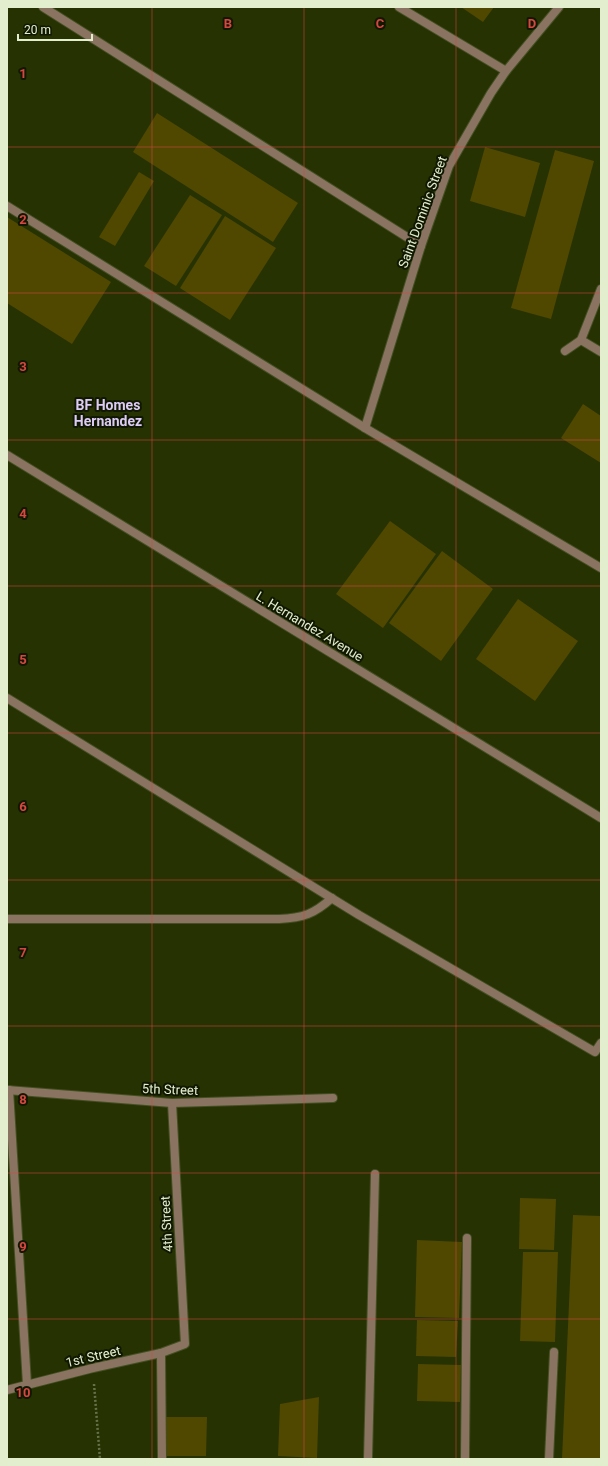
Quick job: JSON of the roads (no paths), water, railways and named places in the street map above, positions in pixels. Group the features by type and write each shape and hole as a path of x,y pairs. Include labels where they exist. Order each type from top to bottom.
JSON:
{"street":[{"path":"43,7 421,246"},
{"path":"399,7 506,71"},
{"name":"Saint Dominic Street","path":"365,428 421,246 449,166 491,93 506,71 559,7"},
{"path":"7,206 365,428 601,568"},
{"path":"564,351 582,340 601,289"},
{"path":"582,340 601,352"},
{"name":"L. Hernandez Avenue","path":"7,454 601,818"},
{"path":"7,698 332,898 595,1052 601,1043"},
{"path":"7,919 285,919 311,913 332,898"},
{"path":"8,1090 27,1384"},
{"name":"5th Street","path":"8,1090 172,1103 333,1098"},
{"name":"4th Street","path":"172,1103 185,1344"},
{"path":"368,1459 375,1174"},
{"path":"466,1459 467,1238"},
{"name":"1st Street","path":"7,1390 93,1368 161,1353 185,1344"},
{"path":"549,1459 554,1352"},
{"path":"161,1353 162,1459"}],"district":[{"name":"BF Homes Hernandez","path":"108,414"}]}
